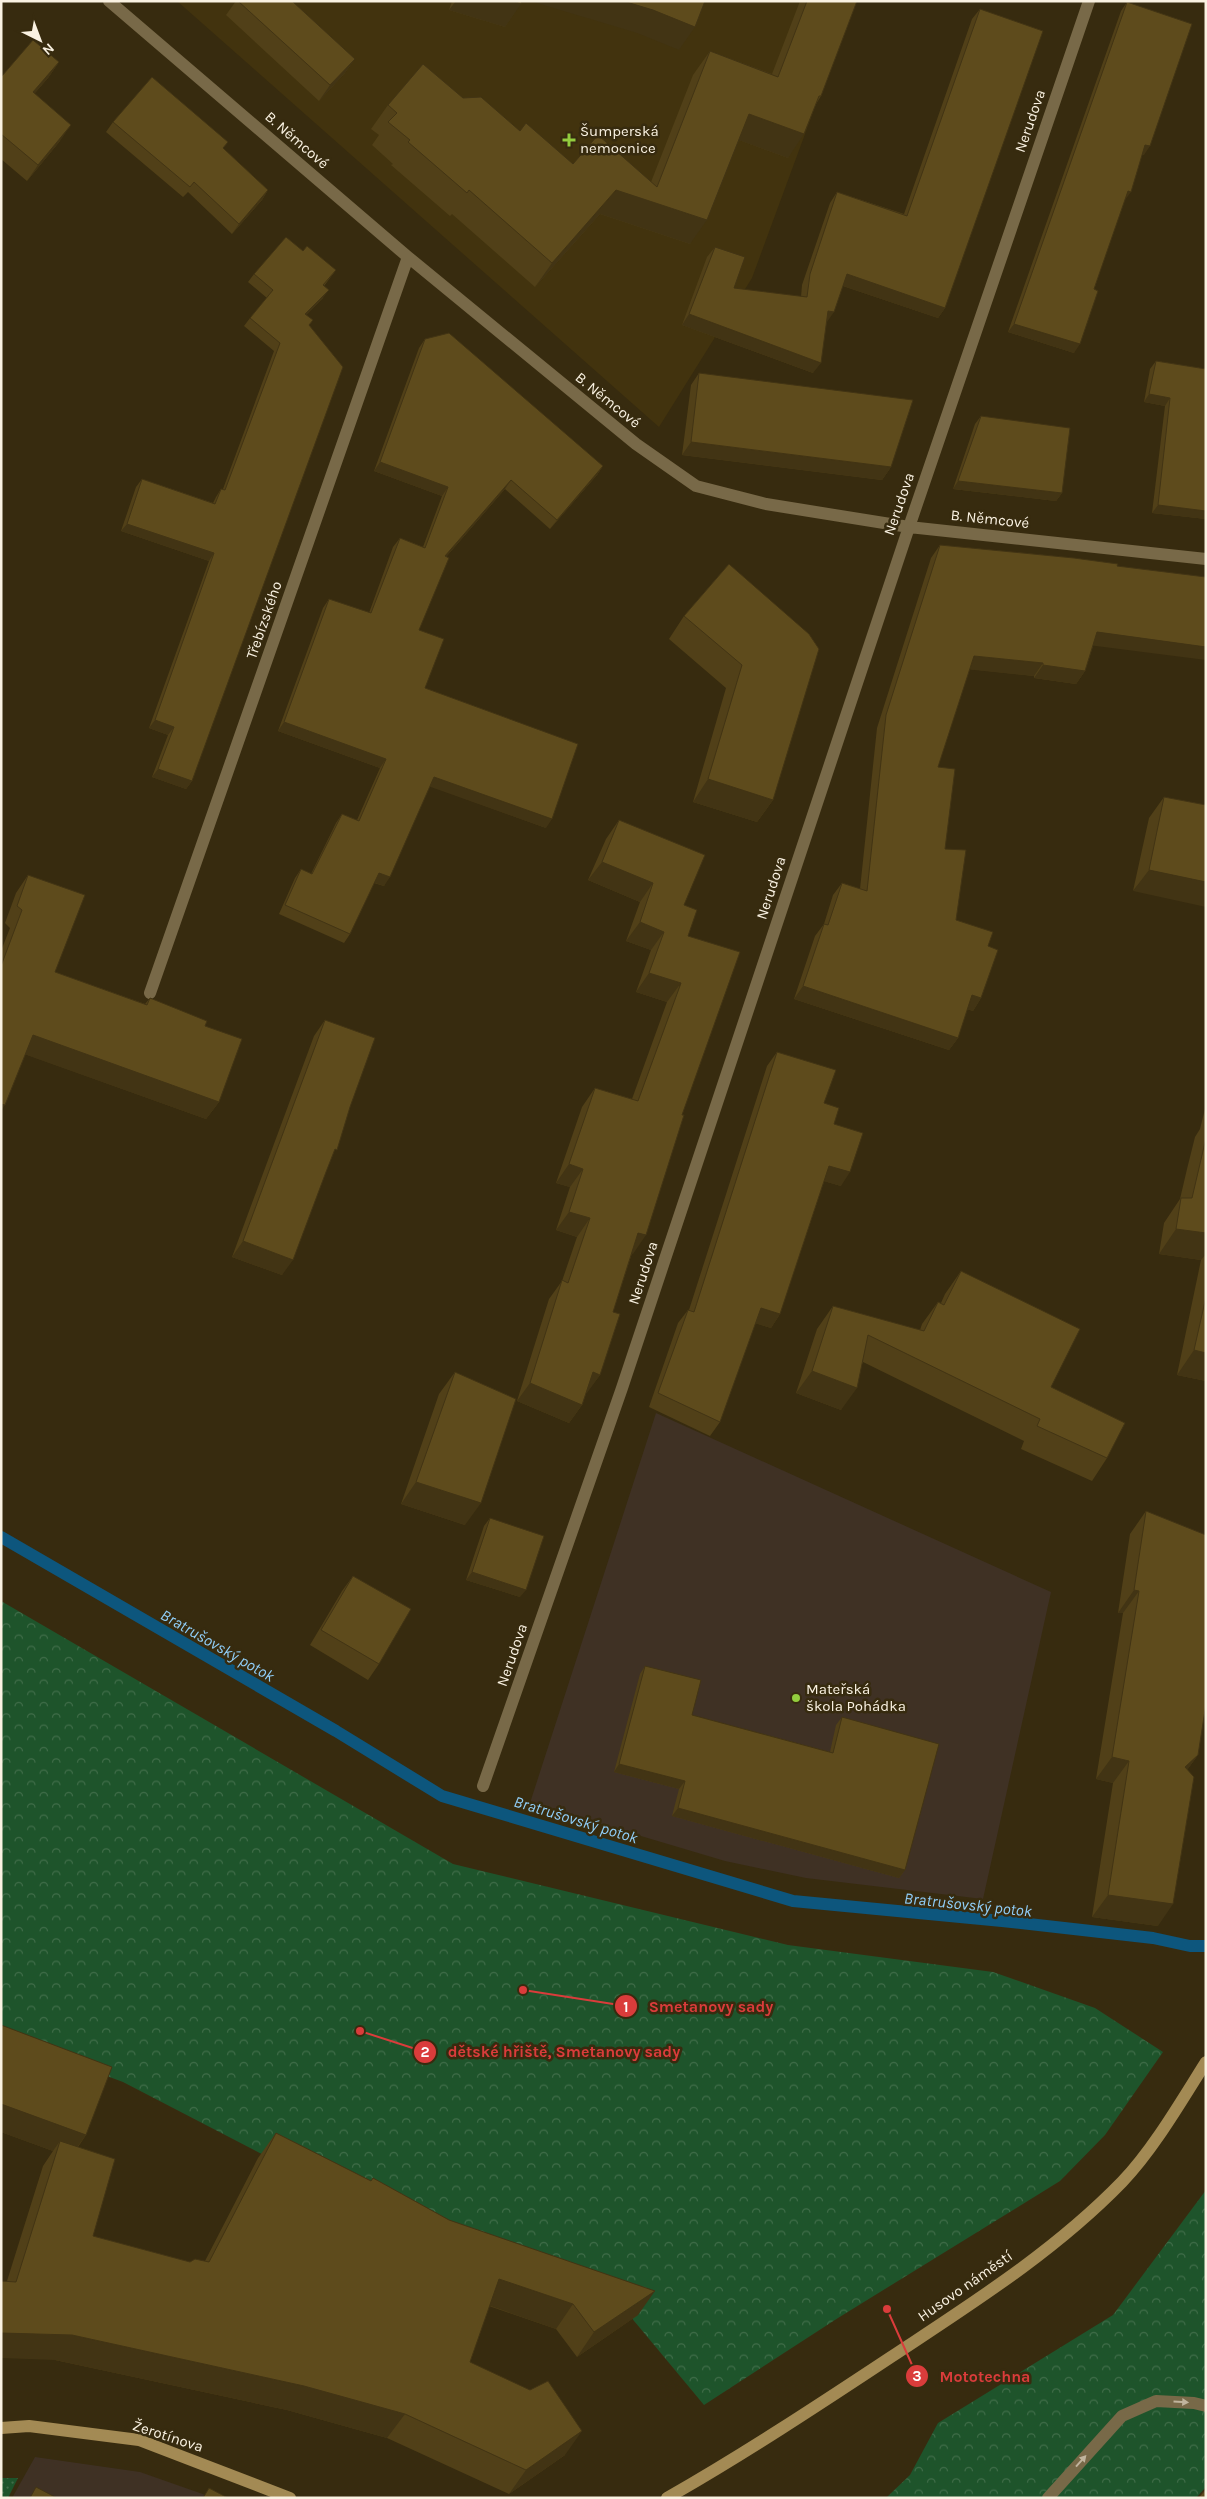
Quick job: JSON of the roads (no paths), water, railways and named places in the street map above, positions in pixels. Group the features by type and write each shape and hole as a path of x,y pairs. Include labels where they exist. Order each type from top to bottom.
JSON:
{"street":[{"name":"B. Němcové","path":"109,1 408,257 636,444 696,486 766,504 909,527 1206,559"},
{"name":"Nerudova","path":"484,1786 622,1388 909,527 1089,1"},
{"name":"Třebízského","path":"150,993 408,257"},
{"name":"Husovo náměstí","path":"667,2498 782,2430 961,2311 1071,2231 1123,2181 1162,2130 1206,2062"},
{"path":"1048,2498 1122,2416 1156,2400 1194,2403 1206,2406"},
{"name":"Žerotínova","path":"1,2428 30,2426 139,2440 290,2498"}],"waterway":[{"name":"Bratrušovský potok","path":"1,1537 336,1731 442,1796 793,1901 1002,1921 1153,1938 1190,1946 1206,1946"}],"place":[{"name":"Šumperská nemocnice","path":"569,140"},
{"name":"Mateřská škola Pohádka","path":"796,1698"},
{"name":"Smetanovy sady","path":"523,1990"},
{"name":"dětské hřiště, Smetanovy sady","path":"360,2031"},
{"name":"Mototechna","path":"887,2309"}]}
